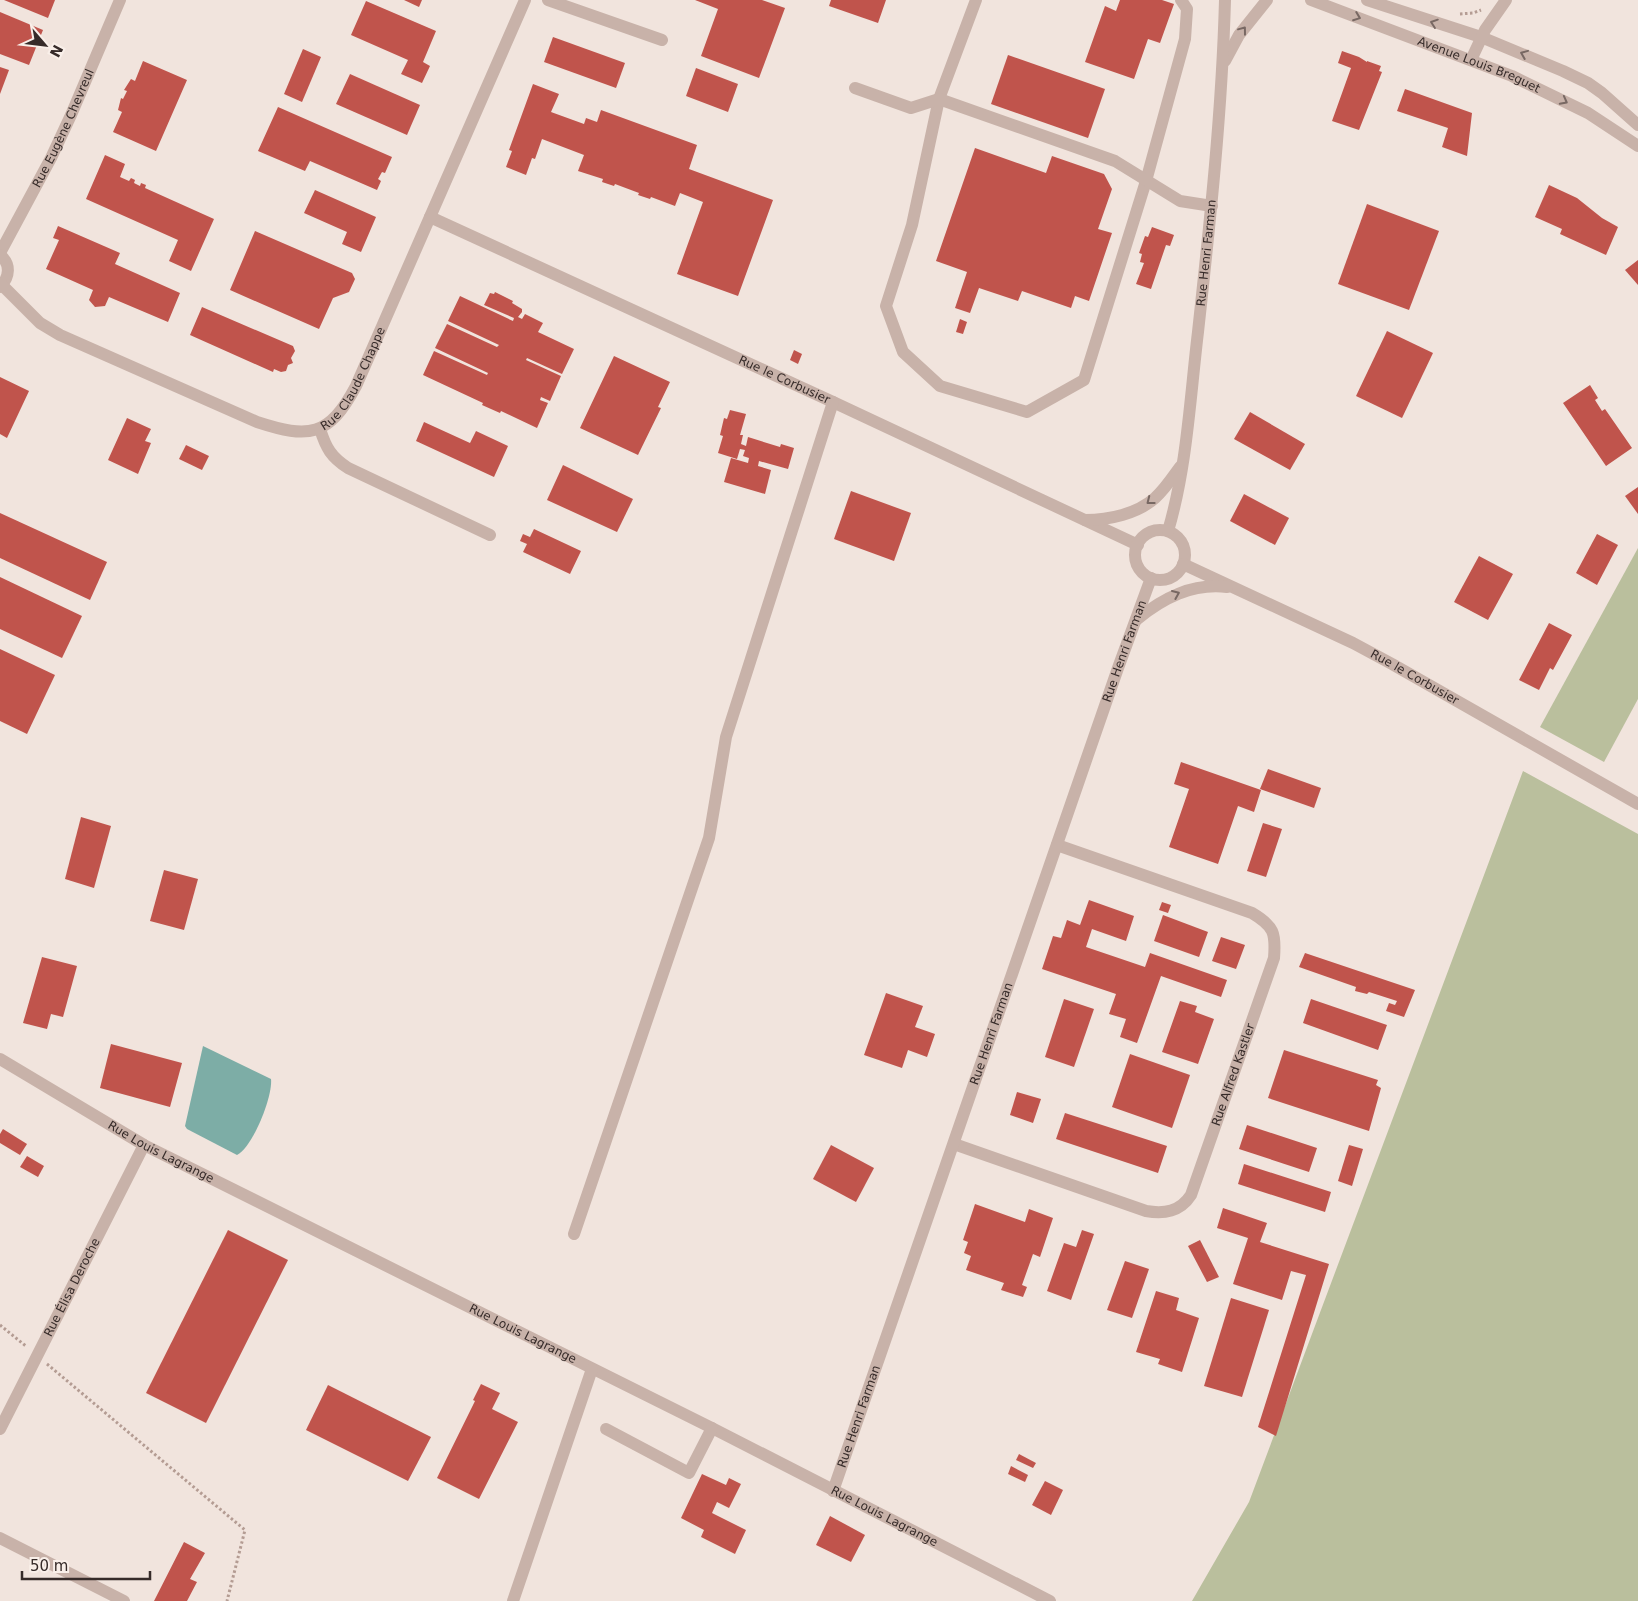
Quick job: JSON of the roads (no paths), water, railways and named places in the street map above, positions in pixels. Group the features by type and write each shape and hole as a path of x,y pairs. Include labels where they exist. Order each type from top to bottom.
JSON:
{"street":[{"name":"Rue Eugène Chevreul","path":"0,254 51,158 120,0"},
{"name":"Rue Claude Chappe","path":"1,286 40,323 60,335 257,422 281,430 300,432 320,429 337,416 356,386 525,0"},
{"path":"548,0 662,40"},
{"path":"976,0 939,99 912,226 886,306 903,352 940,386 1027,412 1084,380 1146,180 1185,39 1188,9 1181,0"},
{"name":"Rue Henri Farman","path":"1168,531 1182,464 1212,206 1224,63 1226,0"},
{"name":"Rue Henri Farman","path":"1224,63 1240,35 1267,0"},
{"name":"Avenue Louis Breguet","path":"1311,0 1512,76 1588,113 1638,146"},
{"name":"Avenue Louis Breguet","path":"1367,0 1481,37 1539,60 1588,83 1638,125"},
{"path":"1471,60 1481,37 1503,4"},
{"path":"855,88 911,108 939,99 1115,161 1180,201 1212,206"},
{"name":"Rue le Corbusier","path":"430,217 833,402 1138,545"},
{"path":"0,254 7,263 8,269 6,280 1,286"},
{"path":"574,1234 709,838 726,738 833,402"},
{"path":"320,429 326,445 336,460 348,468 490,535"},
{"path":"1082,520 1094,520 1126,514 1142,508 1164,489 1182,464"},
{"path":"1158,530 1168,531 1180,538 1184,545 1186,553 1183,564 1175,575 1168,579 1159,580 1151,578 1143,573 1138,566 1135,558 1138,545 1144,536 1150,532 1158,530"},
{"name":"Rue le Corbusier","path":"1183,564 1353,643 1638,804"},
{"name":"Rue Henri Farman","path":"833,1491 1151,578"},
{"path":"1136,621 1170,596 1185,590 1219,586 1232,588"},
{"name":"Rue Alfred Kastler","path":"954,1144 1146,1211 1160,1213 1174,1210 1186,1203 1191,1195 1274,958 1275,944 1273,932 1266,921 1252,913 1057,845"},
{"name":"Rue Louis Lagrange","path":"0,1059 144,1145 712,1428 1050,1601"},
{"name":"Rue Élisa Deroche","path":"0,1429 144,1145"},
{"path":"513,1601 515,1576 592,1369"},
{"path":"606,1429 689,1472 712,1428"},
{"path":"0,1538 124,1601"}],"water":[{"path":"203,1046 271,1079 269,1097 261,1120 249,1142 237,1155 187,1129 185,1126"}]}
